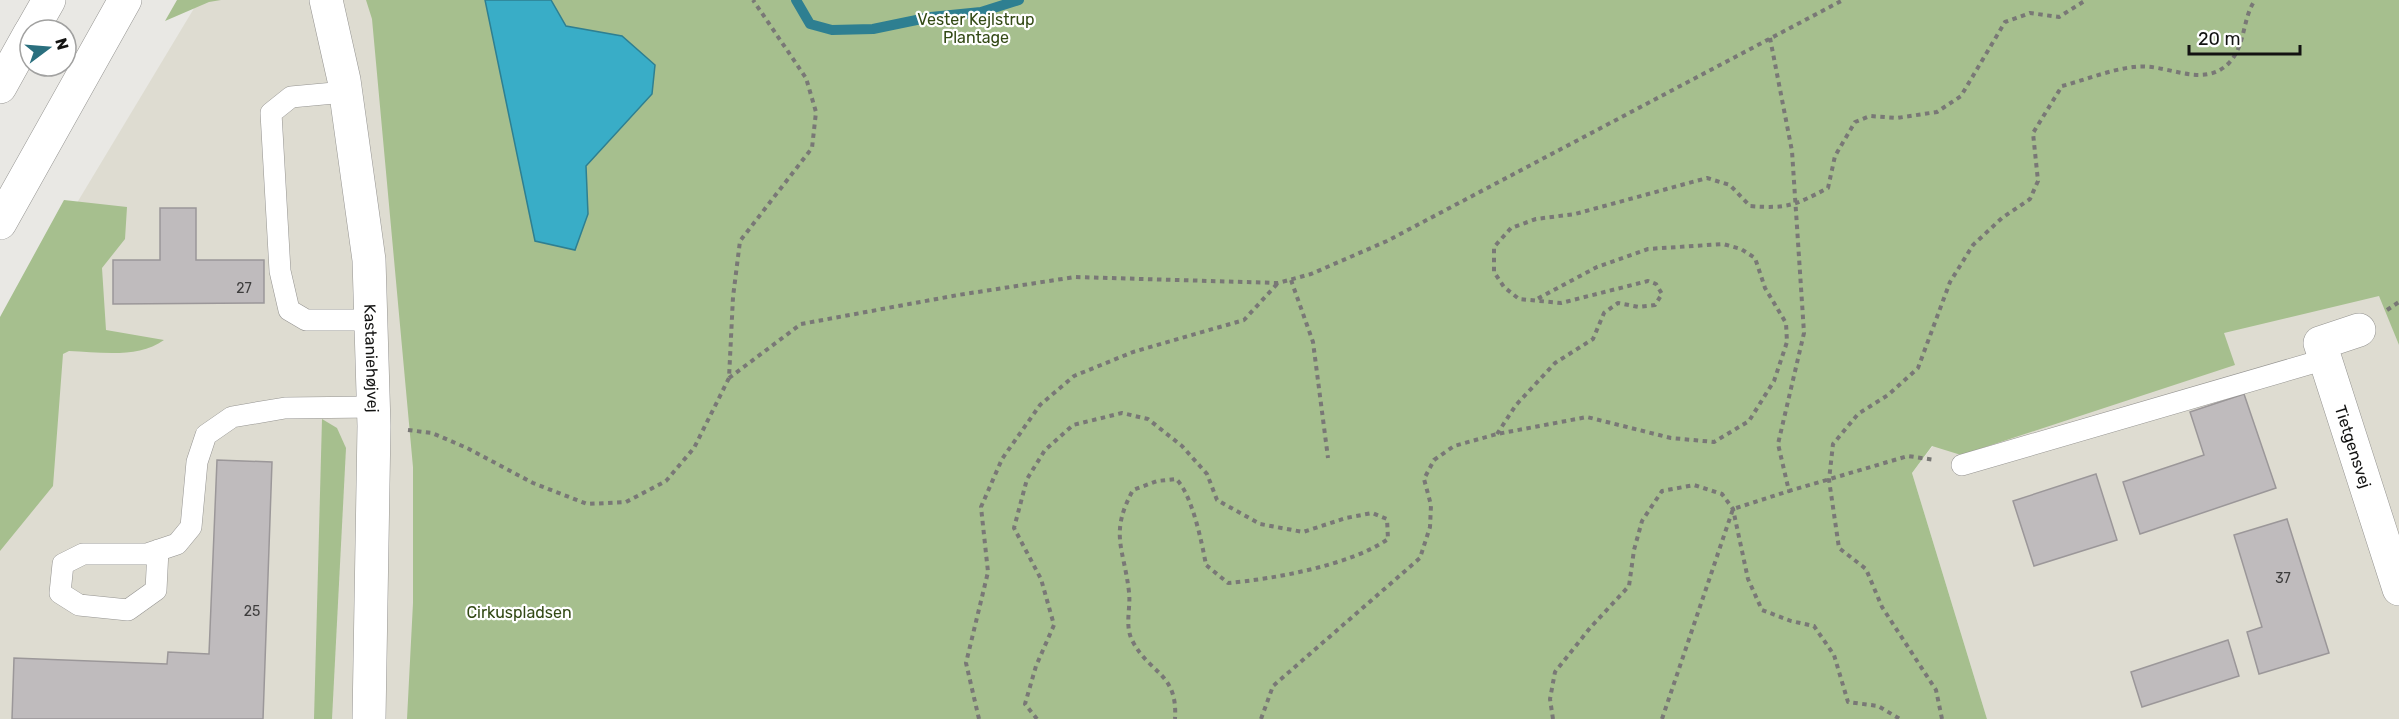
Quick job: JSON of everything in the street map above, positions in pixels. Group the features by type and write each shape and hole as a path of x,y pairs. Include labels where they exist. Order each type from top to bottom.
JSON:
{"main road":[{"path":"39,18 49,0"},
{"path":"0,223 124,0"},
{"name":"Kastaniehøjvej","path":"326,0 345,92 369,260 374,416 369,719"},
{"path":"0,87 18,55"},
{"path":"2325,359 2320,343 2359,330"},
{"name":"Tietgensvej","path":"2325,359 2399,589"}],"lane":[{"path":"345,92 291,97 271,113 280,271 289,310 306,320 370,320"},
{"path":"1962,465 2325,359"},
{"path":"158,550 156,590 128,610 79,605 60,593 63,564 83,554 147,554 177,543 191,527 197,462 206,435 232,417 285,408 374,416"}],"path":[{"path":"374,416 432,433 467,448 533,483 587,504 626,502 666,481 694,448 729,378 740,241 812,148 816,112 806,78 753,0"},
{"path":"729,378 801,324 958,295 1076,277 1278,283 1311,274 1387,241 1843,0"},
{"path":"1497,434 1516,405 1555,363 1593,339 1604,314 1618,303 1638,307 1655,305 1662,294 1656,284 1648,281 1561,303 1519,299 1504,287 1494,272 1494,247 1511,228 1536,219 1575,214 1707,178 1730,184 1750,206 1779,209 1796,205 1828,188 1835,156 1855,122 1870,116 1897,118 1937,112 1961,96 2005,22 2030,14 2059,17 2086,0"},
{"path":"1942,719 1936,690 1882,607 1866,569 1839,548 1829,480 1833,444 1858,414 1888,395 1918,368 1950,282 1973,245 2002,218 2030,199 2038,181 2032,147 2033,134 2062,86 2134,67 2203,77 2228,64 2241,47 2245,24 2255,0"},
{"path":"1770,38 1792,151 1804,333 1778,444 1789,491"},
{"path":"1261,719 1273,686 1420,558 1430,527 1431,505 1424,479 1434,460 1454,446 1497,434 1587,417 1671,438 1714,442 1749,421 1774,381 1787,342 1786,323 1774,305 1755,258 1742,249 1723,244 1648,249 1597,267 1537,299"},
{"path":"1291,280 1313,342 1328,458"},
{"path":"979,719 966,663 988,572 981,507 1002,459 1040,405 1074,376 1133,352 1244,320 1278,283"},
{"path":"1037,719 1025,704 1036,666 1054,625 1041,579 1014,528 1027,479 1045,450 1073,425 1122,413 1148,419 1182,446 1207,474 1217,500 1260,524 1303,532 1372,513 1387,519 1388,539 1372,550 1274,579 1228,583 1206,565 1201,536 1188,506 1185,488 1176,479 1157,482 1133,490 1122,510 1119,549 1129,591 1127,629 1133,644 1162,674 1175,696 1174,719"},
{"path":"1733,509 1908,456 1962,465"},
{"path":"1553,719 1550,699 1555,672 1629,586 1634,550 1642,521 1662,491 1694,485 1722,494 1733,509 1748,579 1762,610 1791,621 1814,626 1834,655 1848,702 1878,706 1900,719"},
{"path":"1662,719 1733,509"}],"shaded area":[{"path":"199,0 373,0 429,445 414,719 0,719 0,380 45,256"},
{"path":"2360,243 2399,345 2399,719 1987,719 1912,473 2023,329"}],"green space":[{"path":"177,0 221,0 209,2 165,21"},
{"path":"366,0 2399,0 2399,345 2379,296 2224,333 2235,365 1961,455 1932,446 1912,473 1987,719 407,719 413,603 413,467 372,19"},
{"path":"64,200 127,207 125,239 102,268 106,330 164,340 154,346 130,352 69,351 63,354 53,486 0,551 0,317"},
{"path":"322,419 337,428 346,448 332,719 314,719"}],"water":[{"path":"485,0 551,0 566,26 622,36 655,65 652,94 586,166 588,214 575,250 535,241"}],"building":[{"path":"160,208 196,208 196,260 264,260 264,303 113,304 113,260 160,260"},
{"path":"2244,394 2276,488 2140,534 2123,482 2204,455 2190,412"},
{"path":"217,460 272,462 263,719 12,719 14,658 167,664 168,652 209,654"},
{"path":"2096,474 2117,540 2034,566 2013,501"},
{"path":"2287,519 2329,653 2259,674 2247,632 2262,627 2234,535"},
{"path":"2228,640 2239,676 2142,707 2131,672"}],"waterway":[{"path":"796,0 810,24 832,30 873,29 931,17 981,12 1019,0"}],"park label":[{"name":"Vester Kejlstrup Plantage","path":"976,28"},
{"name":"Cirkuspladsen","path":"519,612"}]}
